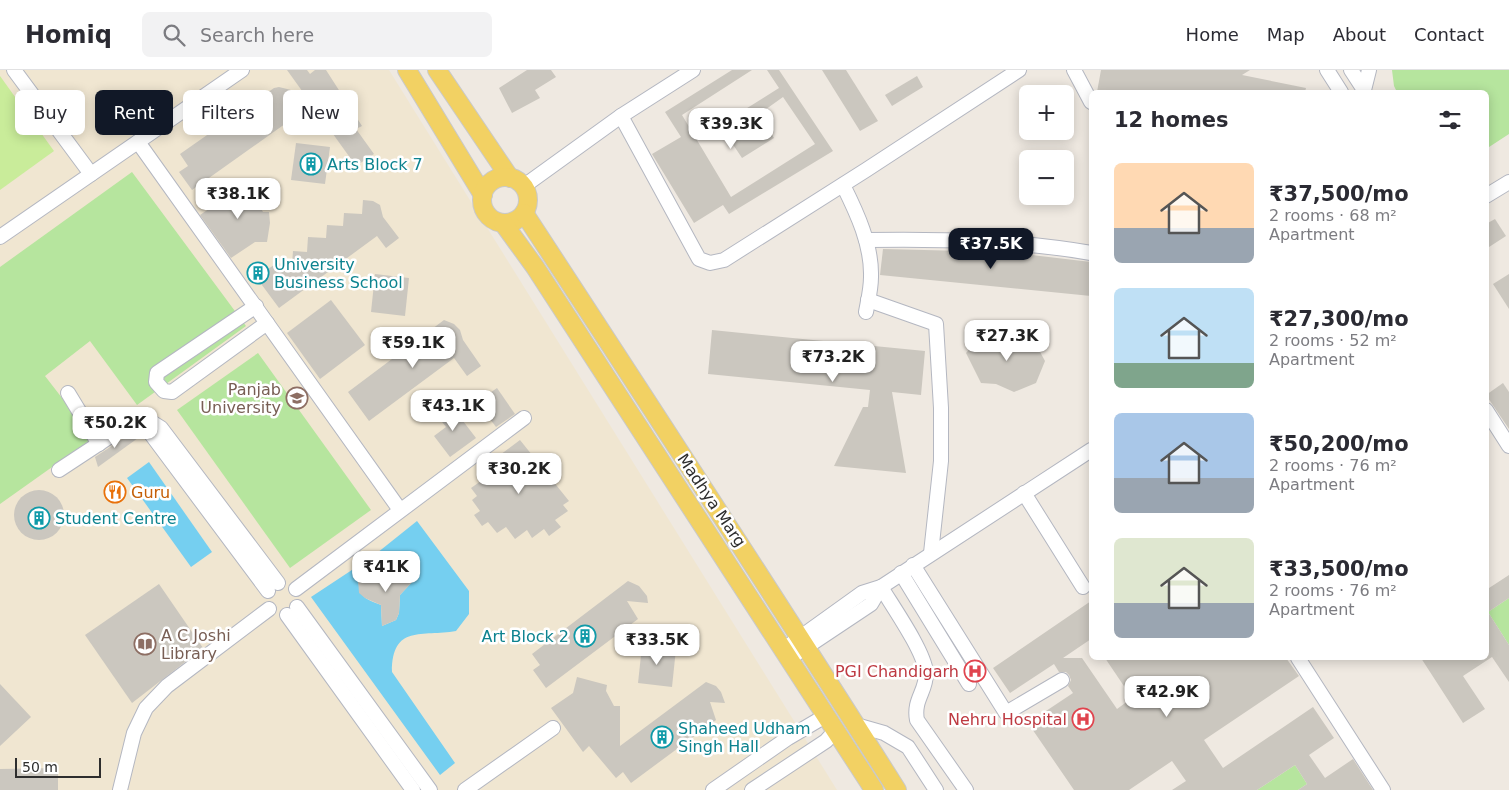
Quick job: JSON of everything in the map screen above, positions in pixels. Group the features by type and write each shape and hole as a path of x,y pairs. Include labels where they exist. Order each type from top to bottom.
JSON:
{"main road":[{"path":"407,70 482,194 482,203 489,216 504,223 518,218 524,212 528,200 437,70"},
{"path":"482,194 490,182 496,179 517,182"},
{"name":"Madhya Marg","path":"524,212 804,643 897,790"},
{"name":"Madhya Marg","path":"504,223 535,267 874,790"}],"street":[{"path":"14,70 91,174"},
{"path":"0,237 242,70"},
{"path":"517,182 693,70"},
{"path":"621,116 698,259 710,263 724,260 1019,70"},
{"path":"1074,70 1089,98"},
{"path":"1327,70 1340,90"},
{"path":"1351,70 1362,90"},
{"path":"1363,90 1369,70"},
{"path":"138,142 400,510"},
{"path":"1489,194 1508,184"},
{"path":"843,185 866,240 871,277 867,306 936,324 941,408 941,460 931,553"},
{"path":"866,240 948,238 1044,244 1089,252"},
{"path":"256,306 157,373 156,382 164,391 172,392 267,323"},
{"path":"68,394 99,444"},
{"path":"1489,415 1509,446"},
{"path":"59,470 138,418 147,421 151,434 273,587"},
{"path":"296,589 524,418"},
{"path":"787,654 804,643 862,593 881,587 1089,451"},
{"path":"1024,493 1083,587"},
{"path":"913,565 1006,713 1062,680"},
{"path":"901,573 969,684"},
{"path":"273,587 291,585 296,589 298,596 292,611"},
{"path":"273,587 266,603 269,609 275,614 292,611"},
{"path":"881,587 923,658 926,673 924,687 917,699 915,710 917,720 966,790"},
{"path":"120,790 134,733 146,708 167,686 269,609"},
{"path":"292,611 413,790"},
{"path":"292,611 430,790"},
{"path":"1299,660 1383,790"},
{"path":"744,769 754,789 826,741 831,723"},
{"path":"713,790 788,738 831,723"},
{"path":"856,725 884,733 908,747 936,790"},
{"path":"465,790 553,728"}],"shaded area":[{"name":"Panjab University","path":"0,70 389,70 837,790 0,790"}],"green space":[{"path":"1392,70 1509,70 1509,134 1489,147 1489,90 1396,90"},
{"path":"0,76 15,97 15,135 42,135 54,151 0,190"},
{"path":"132,172 246,326 137,405 90,341 45,376 93,438 0,504 0,267"},
{"path":"258,353 371,510 290,568 177,410"},
{"path":"1509,598 1509,645 1489,614 1489,611"},
{"path":"1295,765 1307,784 1298,790 1257,790"}],"water":[{"path":"149,462 212,552 191,567 127,478"},
{"path":"417,521 469,591 469,614 456,631 411,636 397,646 393,657 392,672 455,763 440,775 311,597 358,566 365,572 358,579 360,590 367,599 381,605 382,626 396,620 399,613 400,595 413,581 404,571 392,570 377,553"}],"building":[{"path":"287,70 307,70 310,74 315,70 326,70 339,90 301,90"},
{"path":"527,70 551,70 556,77 535,90 540,98 512,113 499,88"},
{"path":"732,70 752,70 682,115 731,197 815,144 783,97 759,114 774,138 742,158 720,125 779,88 767,70 779,70 833,151 729,214 723,205 694,223 652,154 681,137 665,112"},
{"path":"822,70 846,70 878,121 860,131"},
{"path":"1101,70 1250,70 1242,75 1306,88 1306,90 1097,90"},
{"path":"917,76 923,87 892,106 885,95"},
{"path":"279,87 291,90 283,90 283,125 273,132 273,90 271,90"},
{"path":"358,120 362,126 358,128"},
{"path":"358,132 374,154 356,166 334,135 358,135"},
{"path":"207,135 269,135 192,190 179,172 188,166 180,154"},
{"name":"Arts Block 7","path":"296,143 330,147 325,184 291,180"},
{"path":"226,184 256,191 255,198 263,212 269,212 270,223 267,242 255,242 231,258 200,215 222,200"},
{"path":"363,200 373,201 380,205 383,217 399,238 386,248 377,236 279,308 256,277 277,263 292,264 293,251 307,252 308,237 326,238 327,225 343,226 344,213 362,214"},
{"path":"1495,219 1506,236 1489,247 1489,222"},
{"path":"883,249 1006,252 1089,262 1089,296 880,275"},
{"path":"375,274 409,278 405,316 371,312"},
{"path":"1509,274 1509,309 1493,284"},
{"path":"331,300 365,345 320,379 287,333"},
{"path":"444,320 454,324 460,330 463,340 481,366 467,376 454,358 369,421 348,392"},
{"path":"712,330 925,351 921,395 892,392 906,473 834,466 863,407 868,407 870,390 708,374"},
{"path":"996,336 1033,339 1045,361 1036,383 1014,392 996,384 981,383 966,353 976,342"},
{"path":"1503,383 1509,392 1509,429 1489,399 1489,393"},
{"path":"497,388 515,414 496,427 477,402"},
{"path":"450,404 476,438 450,457 434,436 446,427 436,414"},
{"path":"133,432 138,438 98,467 95,457"},
{"path":"520,440 569,501 563,505 568,511 555,520 561,527 549,536 544,529 532,538 527,530 515,539 506,527 497,533 488,522 482,526 474,515 480,511 472,500 477,496 471,488 495,471 489,463"},
{"name":"Student Centre","path":"34,490 44,490 57,497 64,510 64,520 57,533 44,540 34,540 25,536 18,529 14,520 14,510 18,501 25,494"},
{"path":"399,569 404,571 413,581 400,595 399,613 396,620 382,626 381,605 365,598 359,593 358,579 383,580 392,570"},
{"path":"1509,575 1509,598 1489,611 1489,588"},
{"name":"Art Block 2","path":"628,581 639,586 647,596 648,603 627,601 638,619 546,688 533,670 540,665 532,654"},
{"name":"A C Joshi Library","path":"159,584 203,648 132,703 85,635"},
{"name":"Nehru Hospital","path":"1089,602 1089,640 1063,658 1082,658 1117,709 1132,698 1106,660 1287,660 1299,676 1204,740 1223,768 1313,707 1334,738 1309,755 1325,778 1353,759 1373,790 1298,790 1307,784 1295,765 1257,790 1172,790 1186,781 1172,761 1129,790 1074,790 1028,723 1073,693 1068,686 1071,680 1069,675 1066,672 1059,672 1054,664 1010,693 993,668"},
{"path":"1489,614 1509,645 1509,682 1492,657 1489,659"},
{"path":"642,646 676,649 672,687 638,683"},
{"path":"1422,660 1487,660 1463,676 1485,709 1463,723"},
{"path":"577,677 607,685 606,691 614,706 620,706 620,746 706,682 716,686 721,692 725,703 710,702 716,720 631,783 623,772 616,778 589,746 583,752 551,708 573,693"},
{"path":"0,684 31,717 0,746"},
{"path":"58,768 58,790 0,790 0,769"}],"place":[{"name":"Arts Block 7","path":"311,164"},
{"name":"University Business School","path":"258,273"},
{"name":"Panjab University","path":"297,398"},
{"name":"Guru","path":"115,492"},
{"name":"Student Centre","path":"39,518"},
{"name":"Art Block 2","path":"585,636"},
{"name":"A C Joshi Library","path":"145,644"},
{"name":"PGI Chandigarh","path":"975,671"},
{"name":"Nehru Hospital","path":"1083,719"},
{"name":"Shaheed Udham Singh Hall","path":"662,737"}]}
